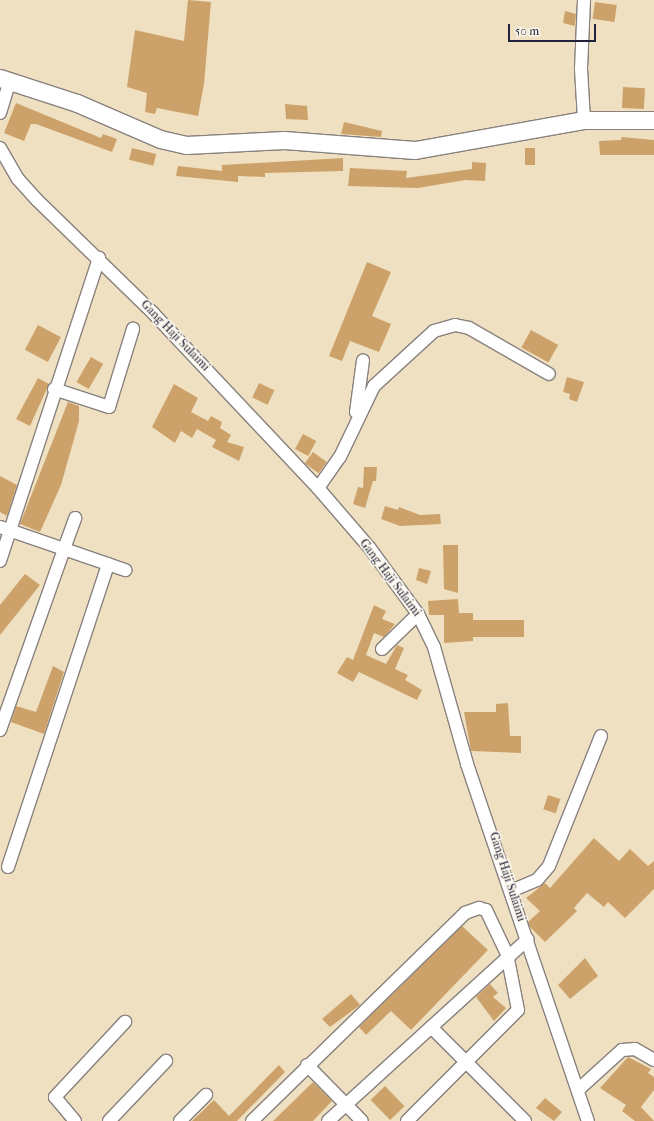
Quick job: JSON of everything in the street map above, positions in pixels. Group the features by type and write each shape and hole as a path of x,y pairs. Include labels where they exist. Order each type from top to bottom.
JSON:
{"street":[{"path":"584,0 581,69 584,120"},
{"path":"0,113 5,79 77,103 160,139 186,145 284,140 415,150 584,120 654,120"},
{"name":"Gang Haji Sulaimi","path":"0,148 18,179 99,258 318,488 369,547 418,614 434,647 461,744 579,1089 588,1121"},
{"path":"0,561 5,529 99,258"},
{"path":"318,488 340,458 355,424 383,376 427,335 447,326 469,328 549,374"},
{"path":"54,389 109,407 133,329"},
{"path":"355,424 363,360"},
{"path":"0,730 5,696 75,518"},
{"path":"5,529 125,570"},
{"path":"8,867 108,564"},
{"path":"382,649 418,614"},
{"path":"511,891 537,880 549,866 601,736"},
{"path":"252,1121 307,1065 472,909 479,908 491,915 507,954 518,1010 407,1121"},
{"path":"328,1121 431,1027 507,954 528,939"},
{"path":"75,1121 55,1097 125,1022"},
{"path":"431,1027 525,1121"},
{"path":"579,1089 622,1050 635,1049 654,1060"},
{"path":"109,1121 166,1060"},
{"path":"307,1065 362,1121"},
{"path":"180,1121 206,1095"}],"building":[{"path":"188,0 211,2 204,84 198,116 157,108 155,114 145,112 147,93 127,87 135,30 184,41"},
{"path":"595,2 617,5 614,22 593,19"},
{"path":"565,11 576,14 575,26 563,23"},
{"path":"623,87 645,88 644,109 622,108"},
{"path":"16,103 101,138 103,134 117,139 112,152 36,124 31,124 24,141 4,133"},
{"path":"285,104 307,106 308,120 286,119"},
{"path":"344,122 382,131 381,137 341,134"},
{"path":"622,137 654,140 654,155 600,155 599,141 621,140"},
{"path":"132,148 156,154 153,166 129,160"},
{"path":"525,148 535,148 535,165 525,165"},
{"path":"343,158 343,171 265,173 265,177 238,176 238,182 176,176 178,166 222,171 222,165"},
{"path":"472,162 486,163 485,181 465,180 418,188 348,186 350,168 407,171 406,178 472,169"},
{"path":"367,262 391,272 372,316 391,324 379,352 350,341 342,361 329,356"},
{"path":"38,325 61,337 48,362 25,350"},
{"path":"531,330 558,345 548,363 521,347"},
{"path":"91,357 103,364 89,389 76,382"},
{"path":"567,377 584,382 577,402 569,399 570,394 563,392"},
{"path":"38,378 49,384 30,426 16,419"},
{"path":"259,383 274,390 268,405 252,398"},
{"path":"174,384 198,398 191,412 208,421 211,416 222,422 220,428 231,435 227,442 244,447 239,461 212,447 216,440 197,429 192,438 181,431 175,443 152,427"},
{"path":"68,402 79,406 79,421 61,485 40,532 20,524"},
{"path":"303,434 316,441 308,456 295,449"},
{"path":"313,452 327,462 319,473 305,463"},
{"path":"364,467 377,467 376,481 373,481 365,508 353,504 358,487 363,488"},
{"path":"0,476 17,485 7,516 0,512"},
{"path":"385,506 398,510 399,507 420,515 440,514 441,524 400,526 381,519"},
{"path":"443,545 458,545 458,593 444,589"},
{"path":"419,568 431,571 427,584 416,580"},
{"path":"25,574 40,585 0,635 0,605"},
{"path":"458,599 459,613 473,613 473,620 524,620 524,637 473,637 473,641 444,643 444,615 429,615 428,601"},
{"path":"374,605 386,611 382,619 395,624 384,637 374,633 366,655 386,664 397,645 404,648 395,669 408,675 405,680 422,690 417,700 359,672 353,682 337,673 347,657 353,660"},
{"path":"53,666 64,672 44,734 11,722 16,706 36,712"},
{"path":"508,703 510,736 521,736 521,753 471,751 464,712 496,712 496,704"},
{"path":"548,795 560,799 556,813 543,809"},
{"path":"594,838 619,861 630,849 648,866 654,861 654,889 625,918 608,902 604,907 587,893 574,908 577,911 545,942 530,927 528,922 540,911 526,898 545,883 550,888"},
{"path":"462,926 488,950 411,1030 391,1011 366,1035 359,1027"},
{"path":"585,958 598,976 570,999 558,985"},
{"path":"490,984 498,993 493,997 506,1008 494,1021 476,997"},
{"path":"351,994 360,1005 330,1027 322,1019"},
{"path":"628,1057 651,1069 648,1073 654,1077 654,1090 641,1107 654,1121 635,1121 622,1111 626,1105 600,1088"},
{"path":"279,1065 285,1072 237,1121 192,1121 214,1100 229,1116"},
{"path":"313,1082 332,1101 313,1121 273,1121"},
{"path":"385,1086 404,1106 390,1120 371,1100"},
{"path":"545,1098 562,1112 554,1121 536,1108"}]}
